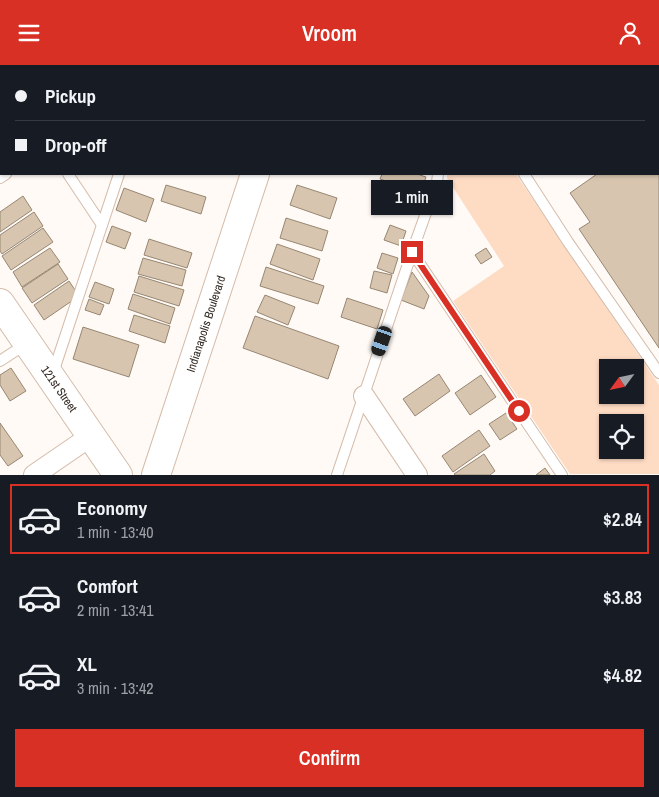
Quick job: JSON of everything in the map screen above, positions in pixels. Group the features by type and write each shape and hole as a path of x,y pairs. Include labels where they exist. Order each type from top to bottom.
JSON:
{"main road":[{"name":"Indianapolis Boulevard","path":"156,475 255,175"},
{"name":"121st Street","path":"0,303 118,475"}],"street":[{"path":"364,396 417,475"},
{"path":"34,475 91,436"}],"lane":[{"path":"69,175 102,225"},
{"path":"52,379 119,175"},
{"path":"338,475 438,175"},
{"path":"525,175 568,242 659,373"},
{"path":"412,252 562,475"},
{"path":"0,361 28,343"}],"shaded area":[{"path":"447,175 517,175 641,359 599,359 599,404 644,404 644,363 659,385 659,474 570,474 453,301 504,266 447,178"}],"building":[{"path":"382,175 420,175 426,177 421,192 380,179"},
{"path":"596,175 659,175 659,348 579,229 590,222 570,193"},
{"path":"166,185 206,197 201,214 161,201"},
{"path":"297,185 337,198 330,219 290,205"},
{"path":"124,188 154,199 146,222 116,210"},
{"path":"23,196 32,210 0,232 0,212"},
{"path":"34,212 43,226 2,254 0,251 0,235"},
{"path":"286,218 328,231 322,251 280,238"},
{"path":"390,225 406,231 401,246 384,240"},
{"path":"112,226 131,233 125,249 106,242"},
{"path":"43,228 53,242 11,270 2,256"},
{"path":"149,239 192,253 187,268 144,255"},
{"path":"277,244 320,259 313,280 270,264"},
{"path":"50,248 60,262 22,287 13,272"},
{"path":"486,248 492,257 481,264 475,255"},
{"path":"382,253 398,258 393,274 377,268"},
{"path":"143,258 186,270 182,286 138,274"},
{"path":"58,264 68,279 32,303 22,288"},
{"path":"266,267 324,286 318,304 260,286"},
{"path":"374,271 392,275 387,293 370,288"},
{"path":"412,272 429,296 424,309 401,300"},
{"path":"139,276 184,290 179,306 134,292"},
{"path":"69,281 79,296 44,320 34,305"},
{"path":"95,282 114,289 109,304 89,297"},
{"path":"133,294 175,308 170,324 128,309"},
{"path":"265,295 295,307 288,325 257,312"},
{"path":"347,298 383,310 377,329 341,317"},
{"path":"89,299 104,305 100,315 85,310"},
{"path":"134,315 170,326 165,343 129,331"},
{"path":"255,316 339,346 328,379 243,348"},
{"path":"83,327 139,345 129,377 73,359"},
{"path":"11,368 26,391 10,401 0,385 0,375"},
{"path":"439,374 450,391 415,416 403,399"},
{"path":"481,375 496,397 470,415 455,393"},
{"path":"506,413 517,429 500,440 489,424"},
{"path":"0,423 23,456 8,466 0,455"},
{"path":"479,430 490,446 453,472 442,456"},
{"path":"484,454 495,471 490,475 454,474"},
{"path":"545,468 550,475 536,475"}],"route":[{"path":"412,252 519,411"}]}
